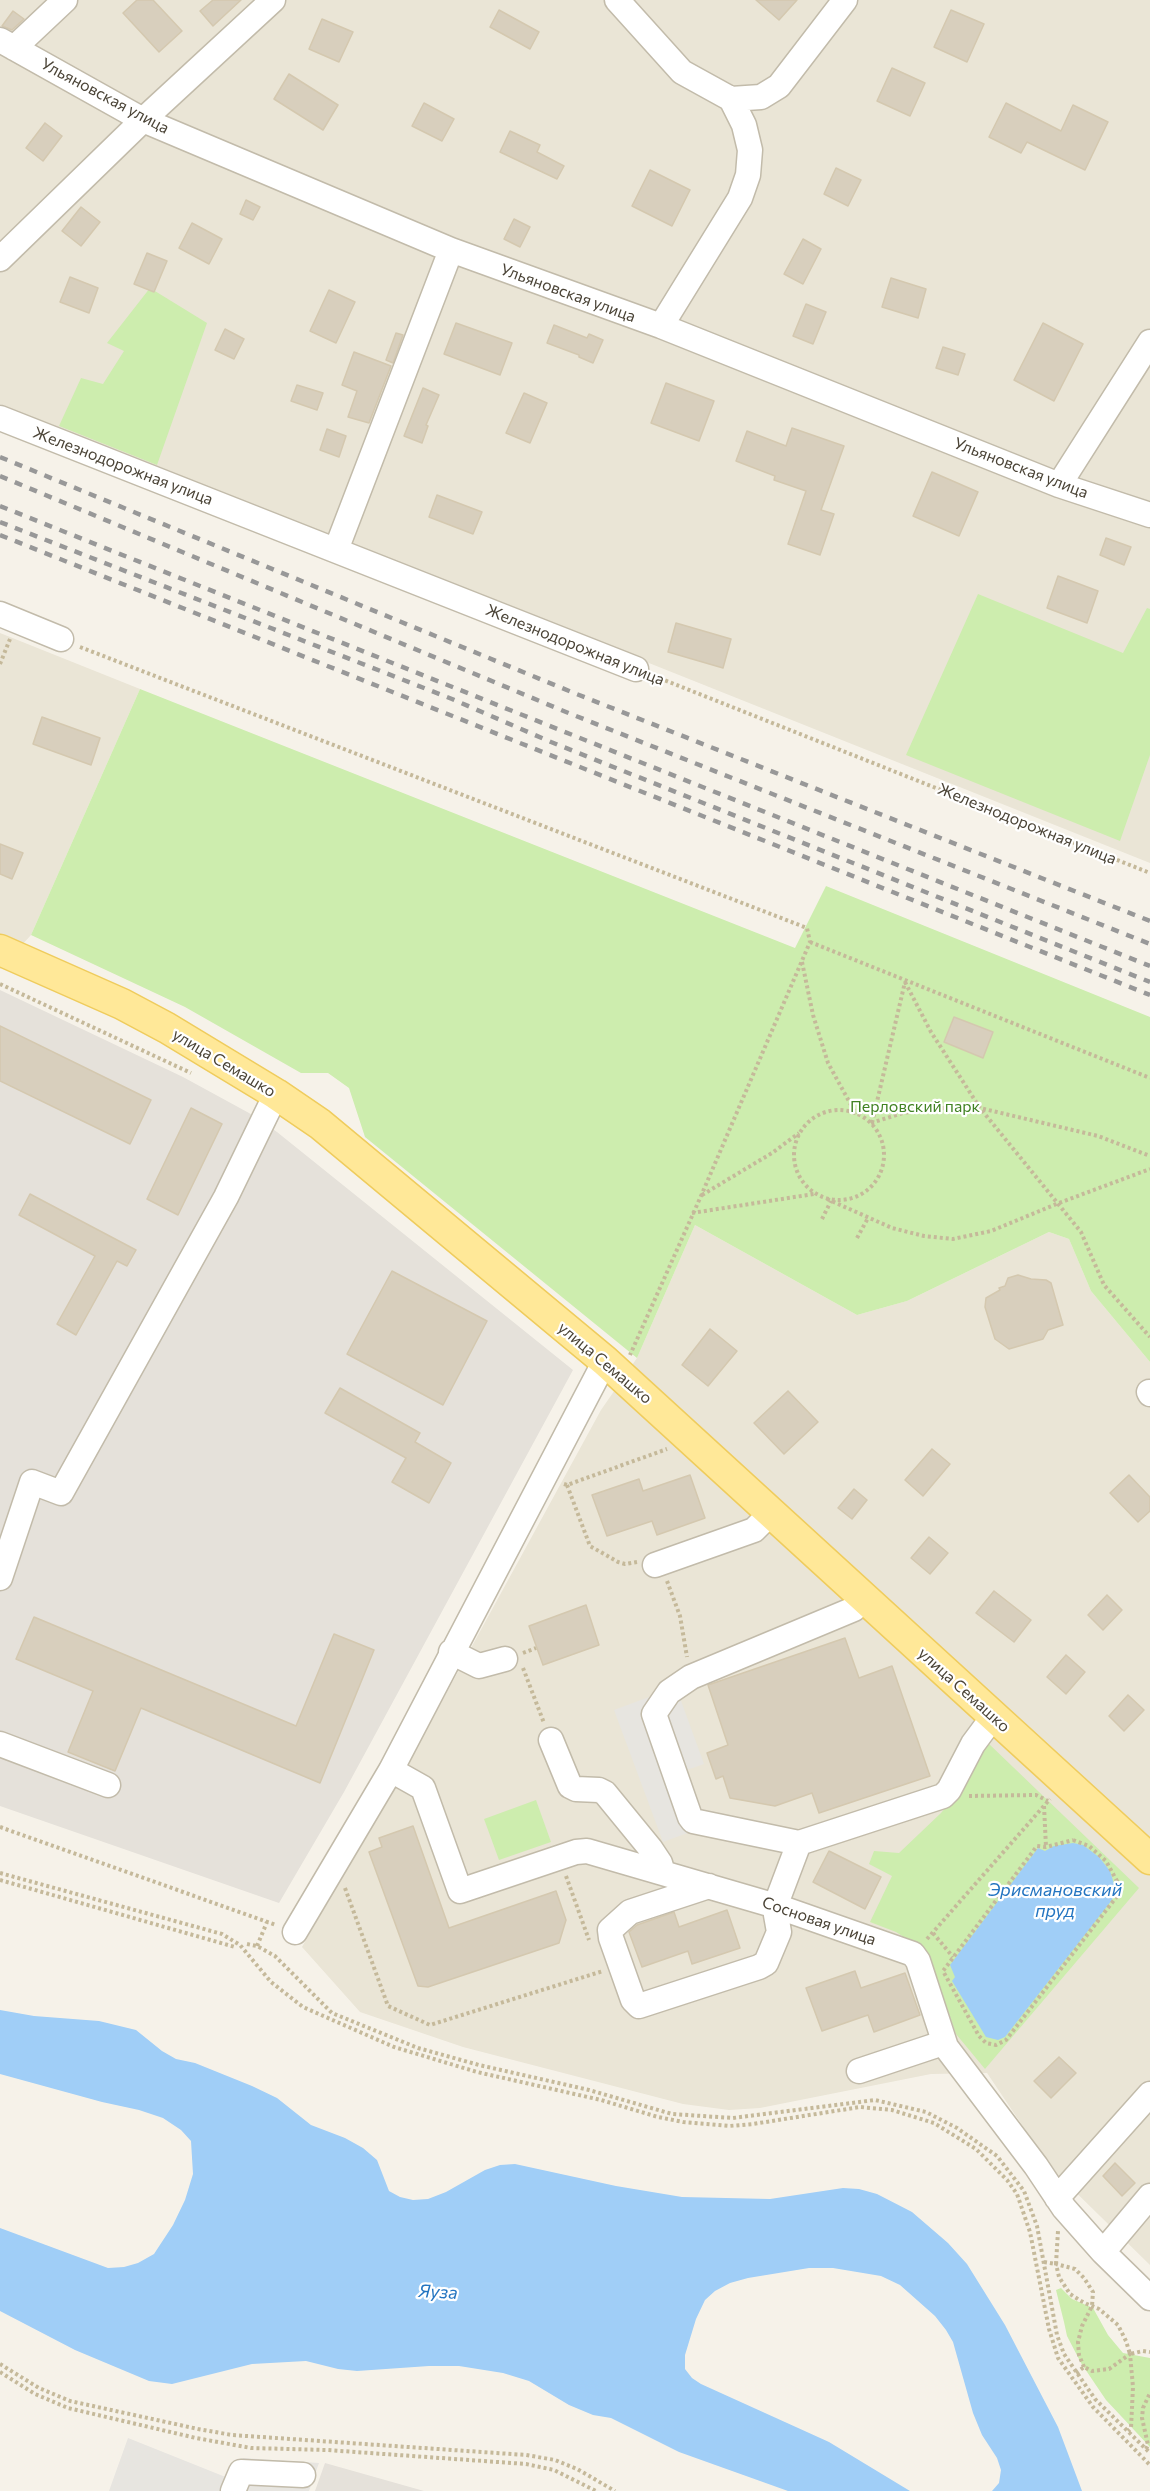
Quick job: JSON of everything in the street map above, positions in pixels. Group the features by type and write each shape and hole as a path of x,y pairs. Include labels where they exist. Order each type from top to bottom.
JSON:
{"main road":[{"name":"улица Семашко","path":"0,950 122,1004 167,1028 276,1094 320,1124 616,1362 771,1513 1150,1859"}],"street":[{"path":"7,44 65,0"},
{"path":"0,259 143,120 273,0"},
{"path":"617,0 682,72 731,99 761,97 779,86 845,0"},
{"name":"Ульяновская улица","path":"7,44 143,120 451,250 661,327 1059,485 1150,515"},
{"path":"661,327 740,198 748,175 750,150 744,125 731,99"},
{"path":"336,550 451,250"},
{"path":"1059,485 1150,342"},
{"name":"Железнодорожная улица","path":"0,418 636,669"},
{"path":"6,623 61,639"},
{"path":"0,1578 32,1482 61,1493 226,1197 276,1094"},
{"path":"295,1932 391,1770 451,1652 556,1480 616,1362"},
{"path":"658,1564 754,1530 771,1513"},
{"path":"864,1599 854,1609 691,1677 669,1692 654,1714 690,1817 698,1823 800,1843 946,1794 973,1744 993,1717"},
{"path":"451,1652 478,1666 514,1662"},
{"path":"551,1740 570,1786 605,1793 650,1848 660,1863 663,1873"},
{"path":"0,1744 108,1785"},
{"name":"Сосновая улица","path":"391,1770 423,1788 460,1891 560,1857 586,1851 776,1906 913,1954"},
{"path":"709,1886 626,1914 610,1930 610,1968 639,2006 759,1967 770,1957 779,1932 776,1906 800,1843"},
{"path":"913,1954 918,1961 943,2040 1057,2198 1103,2252 1150,2298"},
{"path":"859,2071 934,2046 943,2040"},
{"path":"1057,2198 1150,2094"},
{"path":"1103,2252 1150,2196"},
{"path":"233,2491 241,2472 303,2475"}],"path":[{"path":"0,664 6,623"},
{"path":"61,639 807,928 810,942 701,1196 616,1362"},
{"name":"Железнодорожная улица","path":"636,669 1150,873"},
{"path":"810,942 905,982 1150,1078"},
{"path":"802,961 813,1015 828,1063 856,1114"},
{"path":"905,982 931,1032 980,1108 1081,1232 1104,1286 1150,1337"},
{"path":"872,1123 905,982"},
{"path":"872,1123 903,1113 935,1108 980,1108 1035,1119 1098,1136 1150,1156"},
{"path":"701,1196 772,1153 820,1114 833,1110 847,1110 872,1123 879,1134 884,1160 881,1173 864,1193 846,1200 829,1200"},
{"path":"799,1132 794,1145 797,1173 814,1194 909,1233 953,1239 991,1231 1150,1169"},
{"path":"693,1213 814,1194"},
{"path":"822,1219 829,1200"},
{"path":"857,1238 868,1218"},
{"path":"676,1446 556,1480 587,1542 594,1550 625,1564 642,1560 658,1564 680,1616 691,1677"},
{"path":"514,1662 551,1740"},
{"path":"913,1954 1054,1793"},
{"path":"946,1794 981,1797 1036,1795 1048,1801"},
{"path":"1044,1806 1046,1847"},
{"path":"0,1827 295,1932"},
{"path":"1073,1840 1089,1846 1112,1869 1117,1881 1118,1895 1002,2043 990,2045 979,2037 943,1971 1037,1846 1046,1847 1073,1840"},
{"path":"560,1857 593,1951"},
{"path":"336,1863 388,2006 430,2025 610,1968"},
{"path":"0,1873 222,1934 240,1946 271,1982 303,2007 394,2047 477,2072 601,2100 683,2122 729,2126 875,2107 934,2123 976,2149 1003,2175 1017,2194 1030,2232 1049,2329 1058,2358 1093,2407 1150,2465"},
{"path":"0,1880 235,1947"},
{"path":"257,1946 267,1922"},
{"path":"933,1933 953,1957"},
{"path":"247,1944 257,1946 281,1961 326,2009 379,2034 450,2057 589,2090 672,2114 733,2118 864,2100 888,2102 943,2119 985,2145 1018,2181 1033,2213 1060,2346 1095,2399 1150,2453"},
{"path":"596,1961 610,1968"},
{"path":"1044,2262 1075,2269 1093,2292 1092,2306 1082,2326 1078,2342 1079,2355 1084,2367 1092,2371 1103,2371 1115,2366 1130,2354 1150,2352"},
{"path":"1056,2264 1059,2277 1066,2289 1075,2298 1106,2313 1118,2325 1126,2341 1130,2354 1133,2386 1131,2428 1128,2431"},
{"path":"0,2364 39,2388 70,2401 188,2427 232,2435 526,2455 555,2460 577,2469 615,2491"},
{"path":"1076,2373 1084,2367"},
{"path":"0,2372 35,2394 68,2408 196,2438 251,2448 327,2450 526,2464 554,2470 596,2491"},
{"path":"1146,2449 1148,2445 1142,2418 1143,2408 1150,2393"}],"shaded area":[{"path":"0,0 1150,0 1150,863 0,404"},
{"path":"0,633 140,689 31,935 0,969"},
{"path":"0,990 183,1077 249,1113 277,1132 573,1370 344,1792 279,1903 0,1806"},
{"path":"695,1225 857,1315 907,1301 1049,1232 1069,1239 1091,1291 1150,1362 1150,2265 1051,2168 987,2073 931,2074 760,2108 729,2110 683,2104 463,2047 360,2012 302,1947 430,1723 601,1410 637,1358"},
{"path":"676,1687 704,1764 684,1771 704,1827 663,1842 614,1710"},
{"path":"128,2438 228,2478 223,2491 109,2491"},
{"path":"243,2458 319,2463 309,2491 228,2491"},
{"path":"325,2463 424,2491 315,2491"}],"green space":[{"path":"150,288 207,323 157,465 59,426 81,378 103,384 124,351 107,343"},
{"path":"978,594 1123,653 1147,608 1150,609 1150,755 1120,841 906,755"},
{"name":"Перловский парк","path":"140,689 795,948 826,886 1150,1017 1150,1362 1091,1291 1069,1239 1049,1232 907,1301 857,1315 695,1225 637,1358 365,1137 349,1088 328,1073 301,1073 185,1007 31,935"},
{"path":"988,1743 1139,1888 985,2069 956,2034 935,1973 918,1946 896,1932 870,1922 892,1876 869,1864 874,1851 899,1853 941,1813"},
{"path":"536,1800 551,1842 499,1860 484,1819"},
{"path":"1061,2288 1072,2299 1093,2308 1108,2335 1123,2353 1150,2358 1150,2447 1106,2400 1081,2363 1067,2336 1056,2290"}],"water":[{"name":"Эрисмановский пруд","path":"1073,1843 1083,1845 1099,1857 1110,1871 1115,1887 1112,1900 1005,2037 998,2040 986,2037 952,1981 955,1977 950,1965 1038,1848 1045,1851 1054,1846"},
{"name":"Яуза","path":"0,2010 34,2016 99,2021 136,2030 176,2059 195,2063 252,2086 277,2098 311,2125 345,2138 363,2148 377,2160 389,2191 413,2200 428,2199 446,2192 485,2170 500,2165 515,2164 616,2186 682,2197 770,2199 843,2188 877,2194 912,2212 948,2243 967,2264 1005,2325 1058,2427 1082,2491 992,2491 999,2483 1001,2470 973,2413 953,2342 946,2330 935,2316 900,2285 881,2276 833,2268 809,2268 748,2278 730,2283 715,2291 705,2300 696,2319 685,2355 685,2369 701,2384 829,2442 910,2491 788,2491 679,2452 611,2418 593,2415 569,2405 529,2381 503,2373 459,2366 357,2371 306,2361 252,2364 172,2384 149,2381 75,2350 0,2311 0,2228 108,2268 138,2263 154,2254 173,2225 185,2200 193,2174 191,2141 181,2130 163,2118 0,2074"}],"building":[{"path":"137,0 153,0 182,31 159,52 123,13"},
{"path":"213,0 241,0 213,26 200,11"},
{"path":"756,0 797,0 779,20"},
{"path":"499,10 539,32 530,49 490,27"},
{"path":"951,10 984,24 967,62 934,47"},
{"path":"13,11 24,19 12,30 2,26"},
{"path":"322,19 353,32 339,62 309,49"},
{"path":"892,68 925,83 910,116 877,101"},
{"path":"289,74 338,105 323,130 274,99"},
{"path":"424,103 454,119 442,141 412,126"},
{"path":"1006,103 1061,131 1073,105 1108,122 1085,170 1027,142 1021,153 989,137"},
{"path":"45,123 62,136 43,161 26,148"},
{"path":"510,131 540,145 537,152 564,166 557,179 500,152"},
{"path":"836,168 861,180 848,206 824,194"},
{"path":"650,170 690,190 672,226 632,206"},
{"path":"246,200 260,207 253,220 240,214"},
{"path":"81,207 100,222 81,246 62,231"},
{"path":"514,219 530,227 520,247 504,239"},
{"path":"192,223 222,239 209,264 179,248"},
{"path":"803,239 821,249 803,284 784,274"},
{"path":"147,253 167,261 154,292 134,284"},
{"path":"70,277 98,288 89,313 60,302"},
{"path":"891,278 926,289 918,318 882,307"},
{"path":"329,290 355,302 336,343 310,331"},
{"path":"806,304 826,312 813,344 793,336"},
{"path":"456,323 512,343 500,375 444,354"},
{"path":"1043,323 1083,344 1054,401 1014,380"},
{"path":"554,325 587,338 589,334 603,340 593,363 547,343"},
{"path":"225,329 244,339 234,359 215,350"},
{"path":"396,333 403,335 393,363 386,360"},
{"path":"943,347 965,354 958,375 936,368"},
{"path":"354,352 391,366 369,423 348,417 357,391 342,385"},
{"path":"666,383 714,401 699,441 651,423"},
{"path":"297,385 323,393 317,410 291,401"},
{"path":"423,388 439,395 426,425 428,426 422,443 404,436"},
{"path":"524,393 547,403 530,443 506,433"},
{"path":"792,428 844,446 821,510 834,514 820,555 788,544 806,491 774,480 775,476 736,461 747,431 786,446"},
{"path":"327,429 346,436 339,457 320,450"},
{"path":"932,472 978,492 959,536 913,516"},
{"path":"437,495 482,512 473,534 429,517"},
{"path":"1106,538 1131,547 1124,565 1100,555"},
{"path":"1058,576 1098,591 1087,623 1047,608"},
{"path":"676,623 731,639 723,668 668,652"},
{"path":"42,717 100,738 91,765 33,744"},
{"path":"0,844 23,853 12,879 0,874"},
{"path":"954,1017 993,1032 983,1058 944,1042"},
{"path":"0,1026 151,1100 130,1144 0,1081"},
{"path":"191,1108 222,1124 178,1215 147,1199"},
{"path":"30,1194 136,1250 127,1266 117,1261 76,1335 57,1324 95,1256 19,1215"},
{"path":"392,1271 487,1321 443,1405 347,1354"},
{"path":"1018,1275 1051,1283 1063,1325 1048,1330 1043,1339 1009,1349 995,1339 985,1307 986,1298 1005,1286 1008,1278"},
{"path":"710,1329 737,1351 708,1386 682,1365"},
{"path":"340,1388 420,1433 415,1442 451,1463 429,1503 392,1482 406,1458 325,1413"},
{"path":"788,1391 818,1422 784,1454 754,1423"},
{"path":"932,1449 950,1464 923,1496 905,1480"},
{"path":"690,1475 705,1518 657,1535 652,1521 607,1536 592,1495 639,1479 643,1491"},
{"path":"1129,1475 1150,1497 1150,1511 1138,1522 1110,1493"},
{"path":"854,1489 867,1500 852,1519 838,1508"},
{"path":"929,1537 948,1553 930,1574 911,1558"},
{"path":"994,1591 1031,1620 1014,1642 976,1613"},
{"path":"1107,1595 1122,1610 1103,1630 1088,1615"},
{"path":"586,1605 599,1645 543,1665 529,1626"},
{"path":"34,1617 296,1726 334,1634 374,1650 320,1783 141,1708 115,1771 68,1752 93,1691 16,1659"},
{"path":"845,1638 859,1678 892,1666 930,1776 819,1813 812,1793 775,1806 730,1798 723,1776 716,1779 707,1753 728,1745 708,1685"},
{"path":"1066,1655 1085,1672 1066,1694 1047,1677"},
{"path":"1128,1695 1144,1710 1124,1731 1109,1716"},
{"path":"413,1826 449,1928 556,1891 566,1920 559,1943 428,1987 418,1986 369,1852 382,1847 379,1838"},
{"path":"829,1851 881,1877 865,1909 813,1882"},
{"path":"727,1910 740,1948 692,1964 688,1951 642,1967 629,1932 637,1925 674,1912 679,1927"},
{"path":"855,1971 861,1988 905,1973 920,2015 874,2032 868,2015 822,2031 806,1988"},
{"path":"1059,2057 1076,2073 1051,2098 1034,2081"},
{"path":"1115,2163 1135,2183 1122,2196 1103,2176"}],"railway":[{"path":"0,457 574,693 1150,921"},
{"path":"0,476 566,712 1150,944"},
{"path":"0,506 1150,966"},
{"path":"0,522 452,699 551,742 1150,982"},
{"path":"0,535 1150,995"}]}
